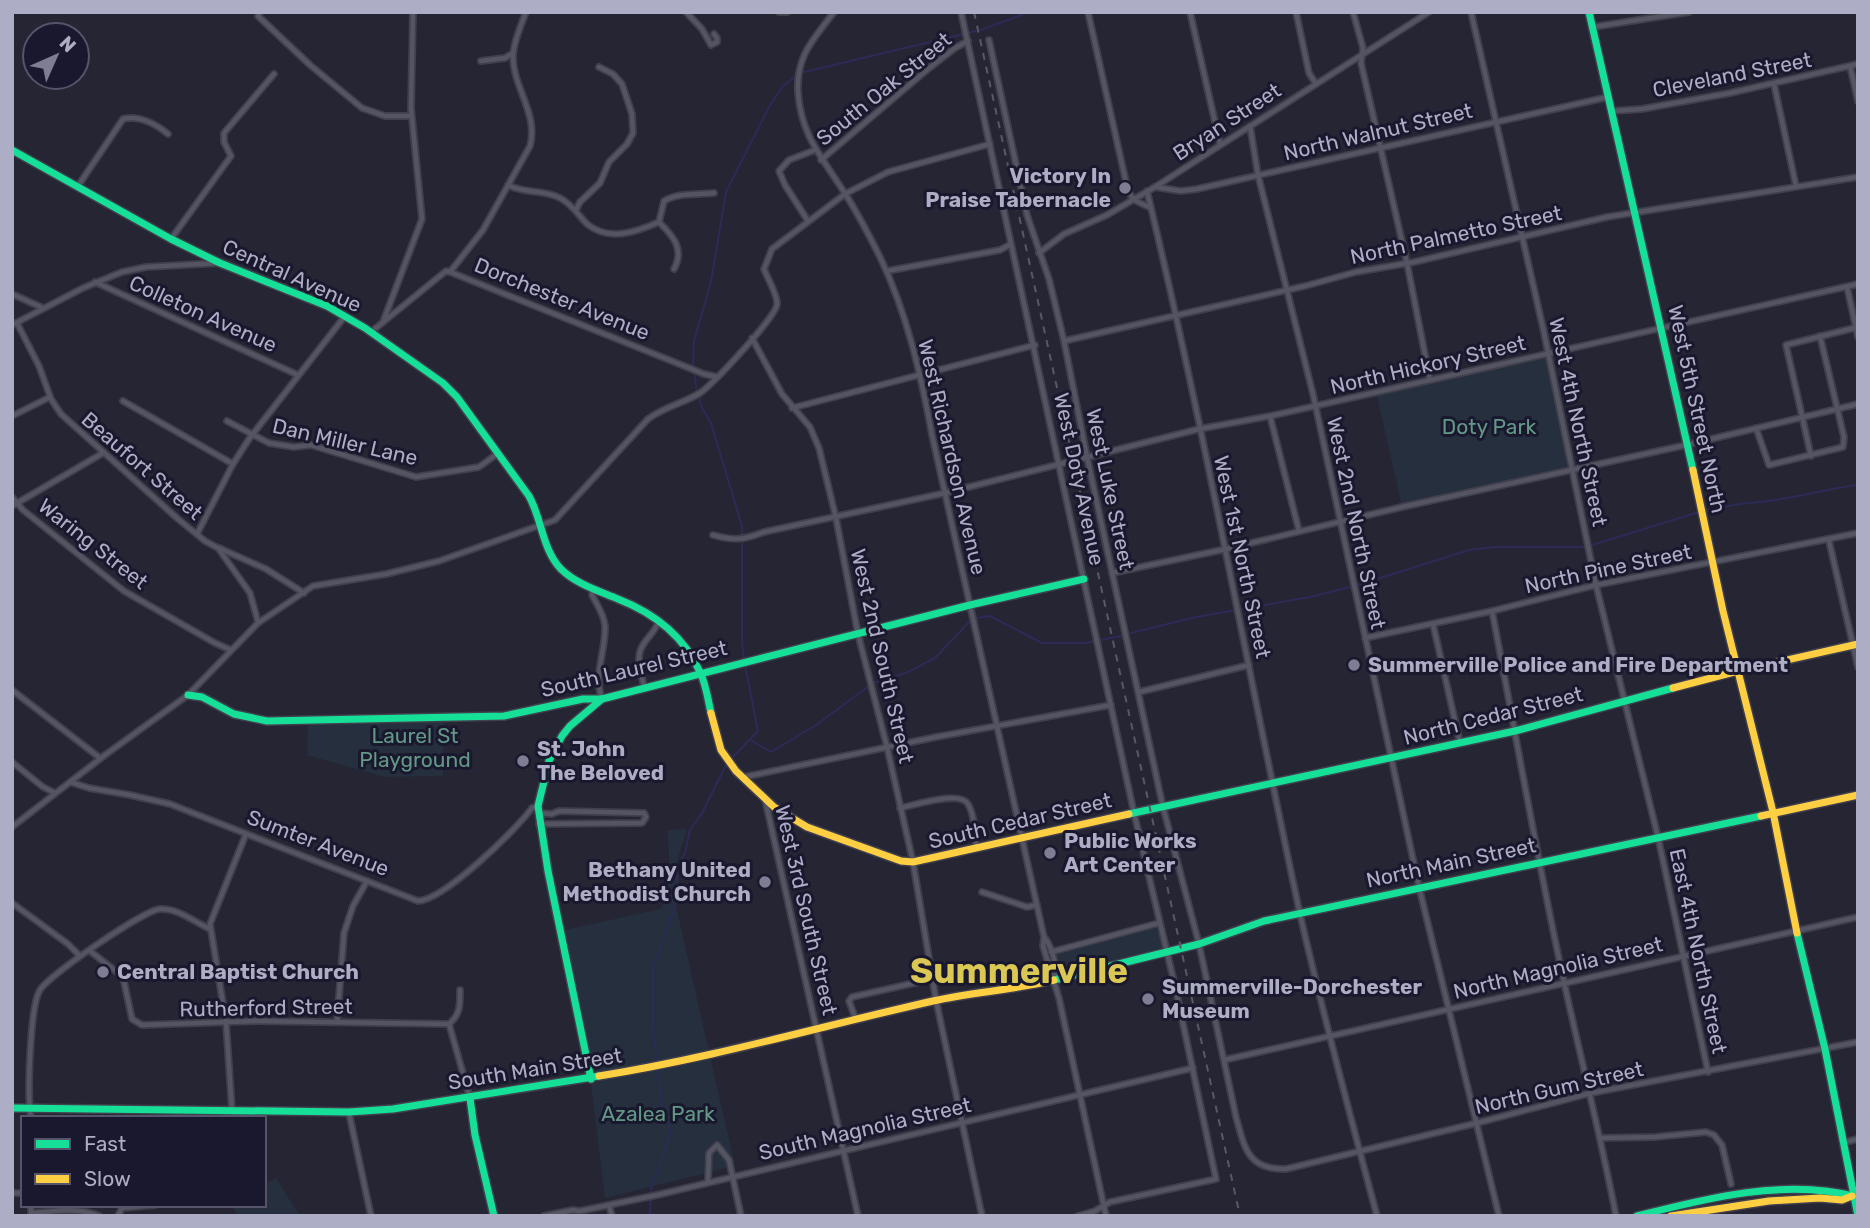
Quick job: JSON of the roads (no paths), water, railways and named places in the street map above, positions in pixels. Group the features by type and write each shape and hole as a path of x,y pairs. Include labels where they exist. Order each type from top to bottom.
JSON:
{"street":[{"path":"260,12 258,16 276,34 362,108 385,116 411,116"},
{"path":"383,322 421,223 422,201 411,116 413,12"},
{"path":"450,272 482,230 530,146 533,135 531,118 520,87 513,53 526,12"},
{"path":"686,12 702,29 711,45 717,42 714,34"},
{"path":"779,12 787,12"},
{"name":"West Richardson Avenue","path":"834,12 805,51 799,70 799,102 815,150 845,194 886,271 921,374 1046,956 1050,973 1055,980"},
{"name":"West Doty Avenue","path":"961,12 1216,1179 1110,1202 1104,1206"},
{"path":"1088,12 1128,191 1134,200 1152,208"},
{"path":"1190,12 1220,145"},
{"path":"1296,12 1309,73 1315,84"},
{"path":"1353,12 1363,54 1361,63 1430,380"},
{"name":"Bryan Street","path":"1039,253 1065,234 1134,200 1429,12"},
{"name":"West 4th North Street","path":"1471,12 1573,469 1596,585 1658,837"},
{"name":"West 5th Street North","path":"1588,12 1662,328 1712,562 1773,812 1797,932 1825,1049 1857,1216"},
{"path":"1592,27 1689,12"},
{"name":"West Luke Street","path":"989,40 1027,215 1049,279 1064,341 1163,807 1199,944 1244,1144 1250,1157 1269,1169"},
{"name":"South Oak Street","path":"821,160 928,69 968,41"},
{"path":"481,61 505,58 513,53"},
{"name":"Cleveland Street","path":"1612,111 1642,109 1774,84 1858,64"},
{"path":"1850,66 1858,101"},
{"path":"575,211 580,202 600,183 608,162 627,144 633,133 632,114 622,84 599,67"},
{"path":"171,239 231,156 223,133 274,74"},
{"path":"1774,84 1797,187"},
{"name":"North Walnut Street","path":"1155,187 1186,191 1608,97"},
{"path":"78,186 123,119 127,117 145,120 168,134"},
{"name":"West 2nd North Street","path":"1250,126 1258,175 1288,290 1419,887 1499,1216"},
{"path":"12,827 100,758 188,695 258,623 313,586 386,574 451,558 555,520 648,419 660,410 697,394 717,377 775,311 778,302 764,269 768,254 845,194 897,170 990,144"},
{"name":"Central Avenue","path":"12,150 171,239 345,316 450,389 529,496 538,512 546,544 557,564 568,575 593,590 621,600 659,620 681,639 701,673 716,735 725,758 732,766 764,798 786,815 821,834 887,857 913,862"},
{"path":"809,222 779,171 789,160 815,150"},
{"name":"North Palmetto Street","path":"1064,341 1522,236 1634,213 1858,177"},
{"path":"508,185 520,190 552,194 567,202 594,228 622,235 659,222"},
{"name":"West 1st North Street","path":"1147,191 1177,316 1300,913 1328,1036 1377,1216"},
{"path":"659,222 664,201 671,197 677,194 714,193"},
{"path":"659,222 677,244 679,258 674,269"},
{"path":"886,271 1000,250 1011,243"},
{"path":"15,324 95,282 130,270 220,262"},
{"name":"Dorchester Avenue","path":"371,332 446,271 717,377"},
{"name":"Colleton Avenue","path":"95,282 298,375"},
{"name":"North Hickory Street","path":"713,535 732,540 742,539 945,493 1199,429 1270,416 1858,285"},
{"path":"1847,287 1858,337"},
{"path":"12,294 44,309"},
{"path":"197,534 233,464 253,433 345,316"},
{"name":"Beaufort Street","path":"15,324 39,366 50,397 65,419 197,534 218,548 250,593 258,623"},
{"path":"1811,456 1786,345 1857,327"},
{"path":"1756,428 1769,465 1843,447 1845,443 1820,336"},
{"name":"West 2nd South Street","path":"752,338 782,394 817,440 858,634 913,862 936,1000 982,1216"},
{"path":"792,408 1035,345"},
{"path":"12,416 50,397"},
{"path":"122,401 233,464"},
{"path":"1112,573 1226,550 1858,404"},
{"path":"1270,416 1299,531"},
{"name":"Dan Miller Lane","path":"227,421 269,443 294,447 311,446 416,477 479,467 497,454"},
{"path":"15,505 103,453"},
{"name":"Waring Street","path":"12,497 15,505 124,591 231,650"},
{"name":"North Pine Street","path":"1365,638 1596,585 1858,534"},
{"path":"1829,541 1858,667"},
{"path":"218,548 267,569 304,593"},
{"name":"South Laurel Street","path":"188,695 202,697 234,714 267,721 503,716 583,699 602,699 644,686 1084,579"},
{"path":"591,1079 539,815 550,761 562,736 602,699 597,680 605,626 592,595 593,590"},
{"path":"1492,611 1564,984 1591,1093 1616,1216"},
{"path":"644,686 639,654 643,644 657,629 659,620"},
{"path":"1433,624 1460,743"},
{"name":"North Cedar Street","path":"1134,813 1515,731 1738,671 1855,645"},
{"path":"1139,692 1249,665"},
{"path":"12,690 100,758"},
{"path":"744,777 1111,705"},
{"path":"12,762 43,787 55,793"},
{"name":"Sumter Avenue","path":"70,782 170,804 413,900 424,901 488,854 510,835 532,808 539,815"},
{"name":"North Main Street","path":"1055,980 1199,944 1254,924 1300,913 1858,795"},
{"path":"900,807 952,797 962,798 967,802 972,814 976,847"},
{"name":"West 3rd South Street","path":"764,798 858,1216"},
{"path":"527,815 552,814 559,811 643,813 646,817 642,823 539,815"},
{"name":"South Cedar Street","path":"913,862 1134,813"},
{"path":"232,1111 226,1022 210,920 246,834"},
{"name":"East 4th North Street","path":"1658,837 1709,1072"},
{"path":"337,1022 344,933 353,906 367,881"},
{"path":"982,892 1027,907 1037,905"},
{"path":"13,905 68,944 78,954 78,958"},
{"path":"31,1116 30,1054 36,999 43,986 78,958 154,911 162,909 179,913 210,929"},
{"name":"North Magnolia Street","path":"1224,1060 1858,917"},
{"path":"1051,951 1160,923"},
{"name":"West Richardson Avenue","path":"1044,937 1051,951 1056,971 1055,980"},
{"name":"Rutherford Street","path":"90,951 122,977 126,984 130,1012 136,1023 167,1026 226,1022 449,1024"},
{"path":"856,1020 849,1001 852,997 932,979"},
{"path":"1055,980 1106,1216"},
{"name":"South Main Street","path":"12,1108 349,1112 393,1109 591,1079 818,1030 936,1000 1010,990 1055,980"},
{"path":"460,990 460,1009 449,1024 470,1098 475,1135 494,1216"},
{"name":"North Gum Street","path":"1269,1169 1286,1169 1359,1152 1591,1093 1858,1042"},
{"name":"South Magnolia Street","path":"544,1216 662,1194 1193,1068"},
{"path":"349,1112 371,1216"},
{"path":"1600,1138 1655,1137 1706,1132 1714,1135 1721,1145 1731,1184"},
{"path":"1844,1142 1858,1139"},
{"path":"708,1183 709,1153 717,1145 729,1160 741,1216"},
{"path":"1637,1216 1694,1203 1779,1191 1831,1191 1855,1196"},
{"path":"1671,1216 1760,1202 1820,1198 1843,1200 1855,1196"},
{"path":"609,1205 611,1216"},
{"path":"1078,1216 1104,1206"},
{"path":"118,1216 122,1208 133,1207"},
{"path":"31,1214 77,1209 99,1216"}],"waterway":[{"path":"981,30 1029,12"},
{"path":"693,367 694,341 711,282 726,192 770,105 783,86 800,73 976,31"},
{"path":"694,373 697,392"},
{"path":"699,397 711,423 742,526 744,660"},
{"path":"1704,511 1858,485"},
{"path":"1592,545 1699,512"},
{"path":"1358,585 1469,550 1494,547 1585,547"},
{"path":"1131,633 1196,617 1310,597 1350,587"},
{"path":"976,618 990,616 1042,643 1085,643 1122,636"},
{"path":"752,741 771,752 816,725 873,683 906,673 935,658 971,620"},
{"path":"731,759 758,731 745,665"},
{"path":"657,1062 653,1029 653,969 677,901 677,868 685,853 690,830 701,815 727,763"},
{"path":"650,1216 651,1188 671,1132 662,1107 658,1071"}],"railway":[{"path":"974,12 1240,1216"}],"place":[{"name":"Victory In Praise Tabernacle","path":"1125,188"},
{"name":"Summerville Police and Fire Department","path":"1354,665"},
{"name":"St. John The Beloved","path":"523,761"},
{"name":"Public Works Art Center","path":"1050,853"},
{"name":"Bethany United Methodist Church","path":"765,882"},
{"name":"Central Baptist Church","path":"103,972"},
{"name":"Summerville-Dorchester Museum","path":"1148,999"}],"district":[{"name":"Summerville","path":"1019,971"}],"park label":[{"name":"Doty Park","path":"1489,427"},
{"name":"Laurel St Playground","path":"415,748"},
{"name":"Azalea Park","path":"658,1114"}]}
